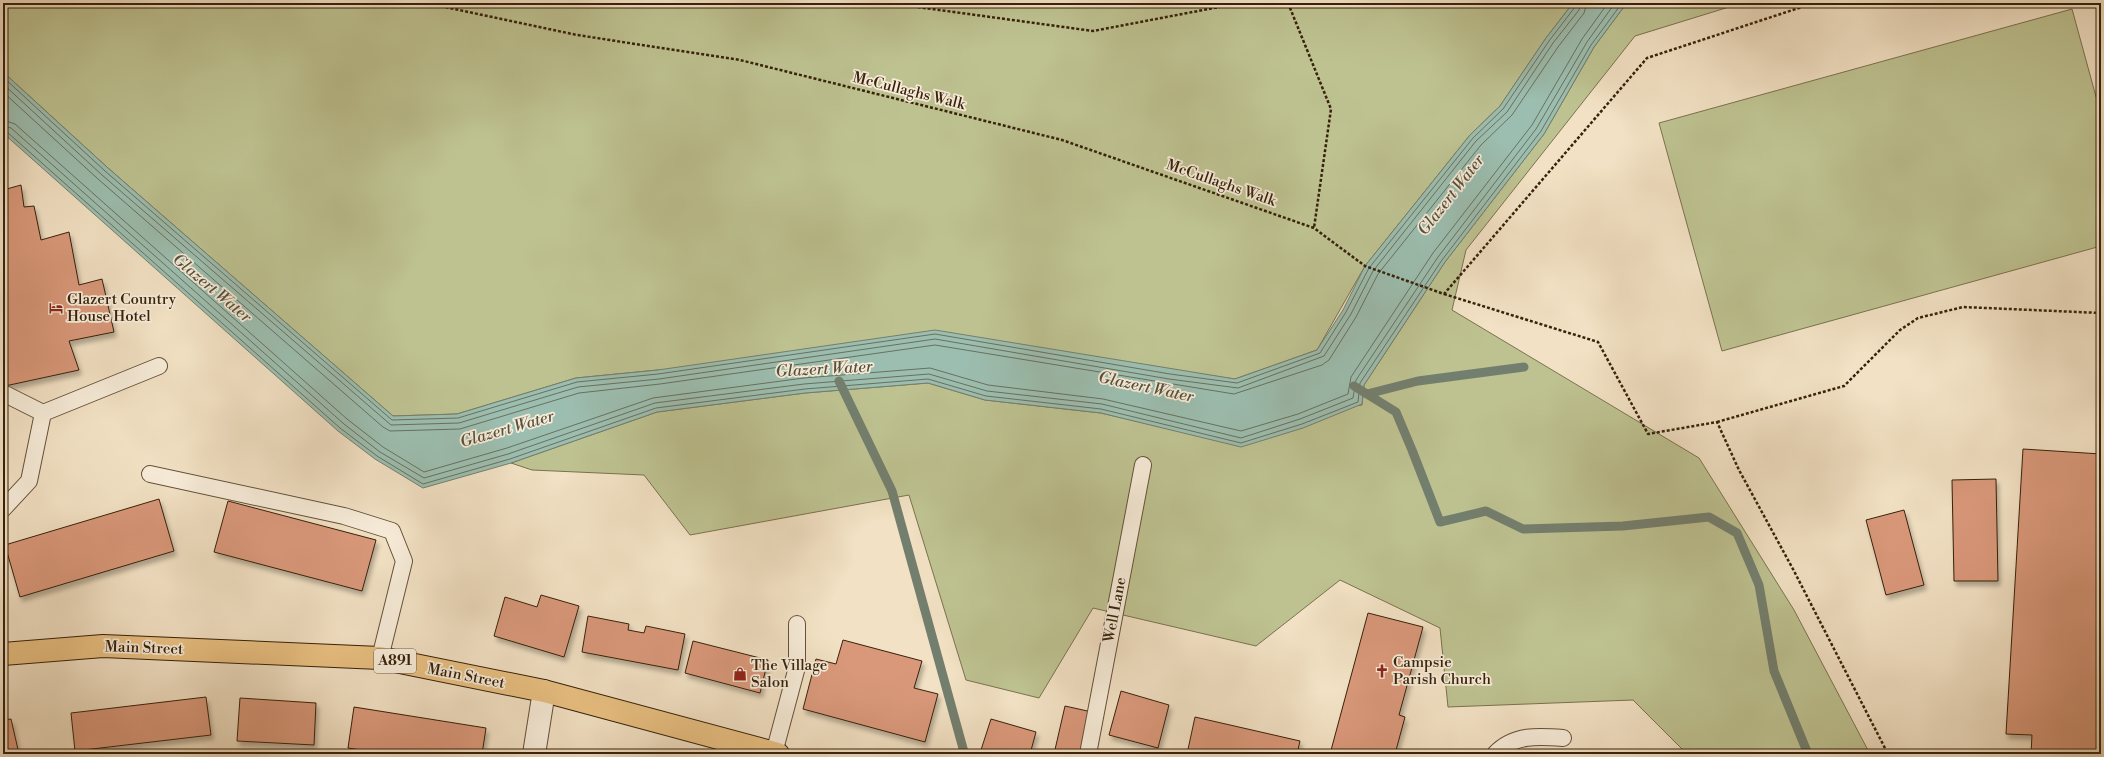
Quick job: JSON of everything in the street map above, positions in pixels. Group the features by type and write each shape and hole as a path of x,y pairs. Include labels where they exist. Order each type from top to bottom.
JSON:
{"main road":[{"name":"Main Street","path":"3,654 103,646 380,658 544,691 776,754"}],"street":[{"path":"534,754 544,691"}],"lane":[{"path":"3,393 43,413 159,366"},
{"path":"3,509 29,481 43,413"},
{"name":"Well Lane","path":"1088,754 1142,465"},
{"path":"150,474 344,516 392,531 404,561 380,658"},
{"path":"776,754 797,667 796,624"},
{"path":"1495,754 1516,740 1538,736 1563,738"}],"path":[{"name":"McCullaghs Walk","path":"426,3 576,35 740,60 1062,140 1314,228 1365,266 1444,294 1598,342 1648,434 1717,422"},
{"path":"888,3 1093,31 1240,3"},
{"path":"1288,3 1331,109 1314,228"},
{"path":"1444,294 1647,58 1814,3"},
{"path":"1888,754 1794,571 1739,470 1717,422 1844,386 1900,330 1918,318 1962,307 2101,313"}],"green space":[{"path":"3,3 1573,3 1546,38 1500,106 1470,135 1365,266 1317,350 1235,379 1171,370 658,370 576,378 457,414 393,416 108,168 3,72"},
{"path":"1629,3 1742,3 1635,36 1466,250 1452,310 1699,458 1794,610 1870,754 1687,754 1633,700 1448,707 1440,628 1340,580 1256,646 1093,608 1039,698 966,680 909,495 690,535 644,475 532,470 511,463 657,412 805,393 928,383 985,400 1101,413 1169,429 1362,405 1364,385 1445,262 1544,134 1594,47 1623,8"},
{"path":"2072,9 2101,115 2101,246 1722,351 1659,123"}],"water":[{"name":"Glazert Water","path":"1573,3 1629,3 1623,8 1594,47 1544,134 1445,262 1364,385 1362,404 1303,428 1241,447 1101,413 985,400 928,383 805,393 657,412 511,463 423,488 375,459 338,431 3,133 3,72 108,168 393,416 457,414 576,378 658,370 935,330 1235,379 1317,350 1343,310 1365,266 1470,135 1500,106 1546,38"}],"building":[{"name":"Glazert Country House Hotel","path":"21,185 24,207 34,206 41,240 69,232 79,285 102,279 114,332 69,341 79,370 5,386 3,381 3,190"},
{"path":"2023,449 2101,454 2101,754 2031,754 2032,735 2006,734"},
{"path":"1996,479 1998,581 1954,581 1952,480"},
{"path":"159,499 174,551 20,597 5,545"},
{"path":"228,501 376,540 362,591 214,552"},
{"path":"1904,510 1924,585 1886,595 1866,520"},
{"path":"541,595 579,606 564,657 494,636 505,597 537,607"},
{"name":"Campsie Parish Church","path":"1368,613 1423,627 1399,715 1405,717 1395,754 1330,754"},
{"path":"588,616 629,624 628,630 644,633 646,626 685,634 678,670 582,652"},
{"path":"843,640 922,661 914,688 938,694 925,742 803,709 816,659 836,664"},
{"path":"693,641 768,660 760,693 685,673"},
{"path":"1121,691 1169,705 1158,748 1109,735"},
{"path":"206,697 211,735 75,751 71,713"},
{"path":"240,698 316,703 314,745 237,741"},
{"path":"1065,706 1092,712 1083,754 1054,754"},
{"path":"354,707 486,728 482,754 387,754 348,748"},
{"path":"1195,717 1300,741 1297,754 1187,754"},
{"path":"11,719 19,754 3,754 3,720"},
{"path":"991,719 1036,732 1030,754 980,753"}],"waterway":[{"path":"1367,394 1418,381 1524,367"},
{"name":"Glazert Water","path":"839,381 892,491 964,752"},
{"path":"1354,386 1396,412 1440,522 1486,511 1523,529 1623,526 1709,517 1737,533 1759,585 1774,671 1808,754"}],"place":[{"name":"Glazert Country House Hotel","path":"56,308"},
{"name":"Campsie Parish Church","path":"1382,671"},
{"name":"The Village Salon","path":"740,674"}]}
